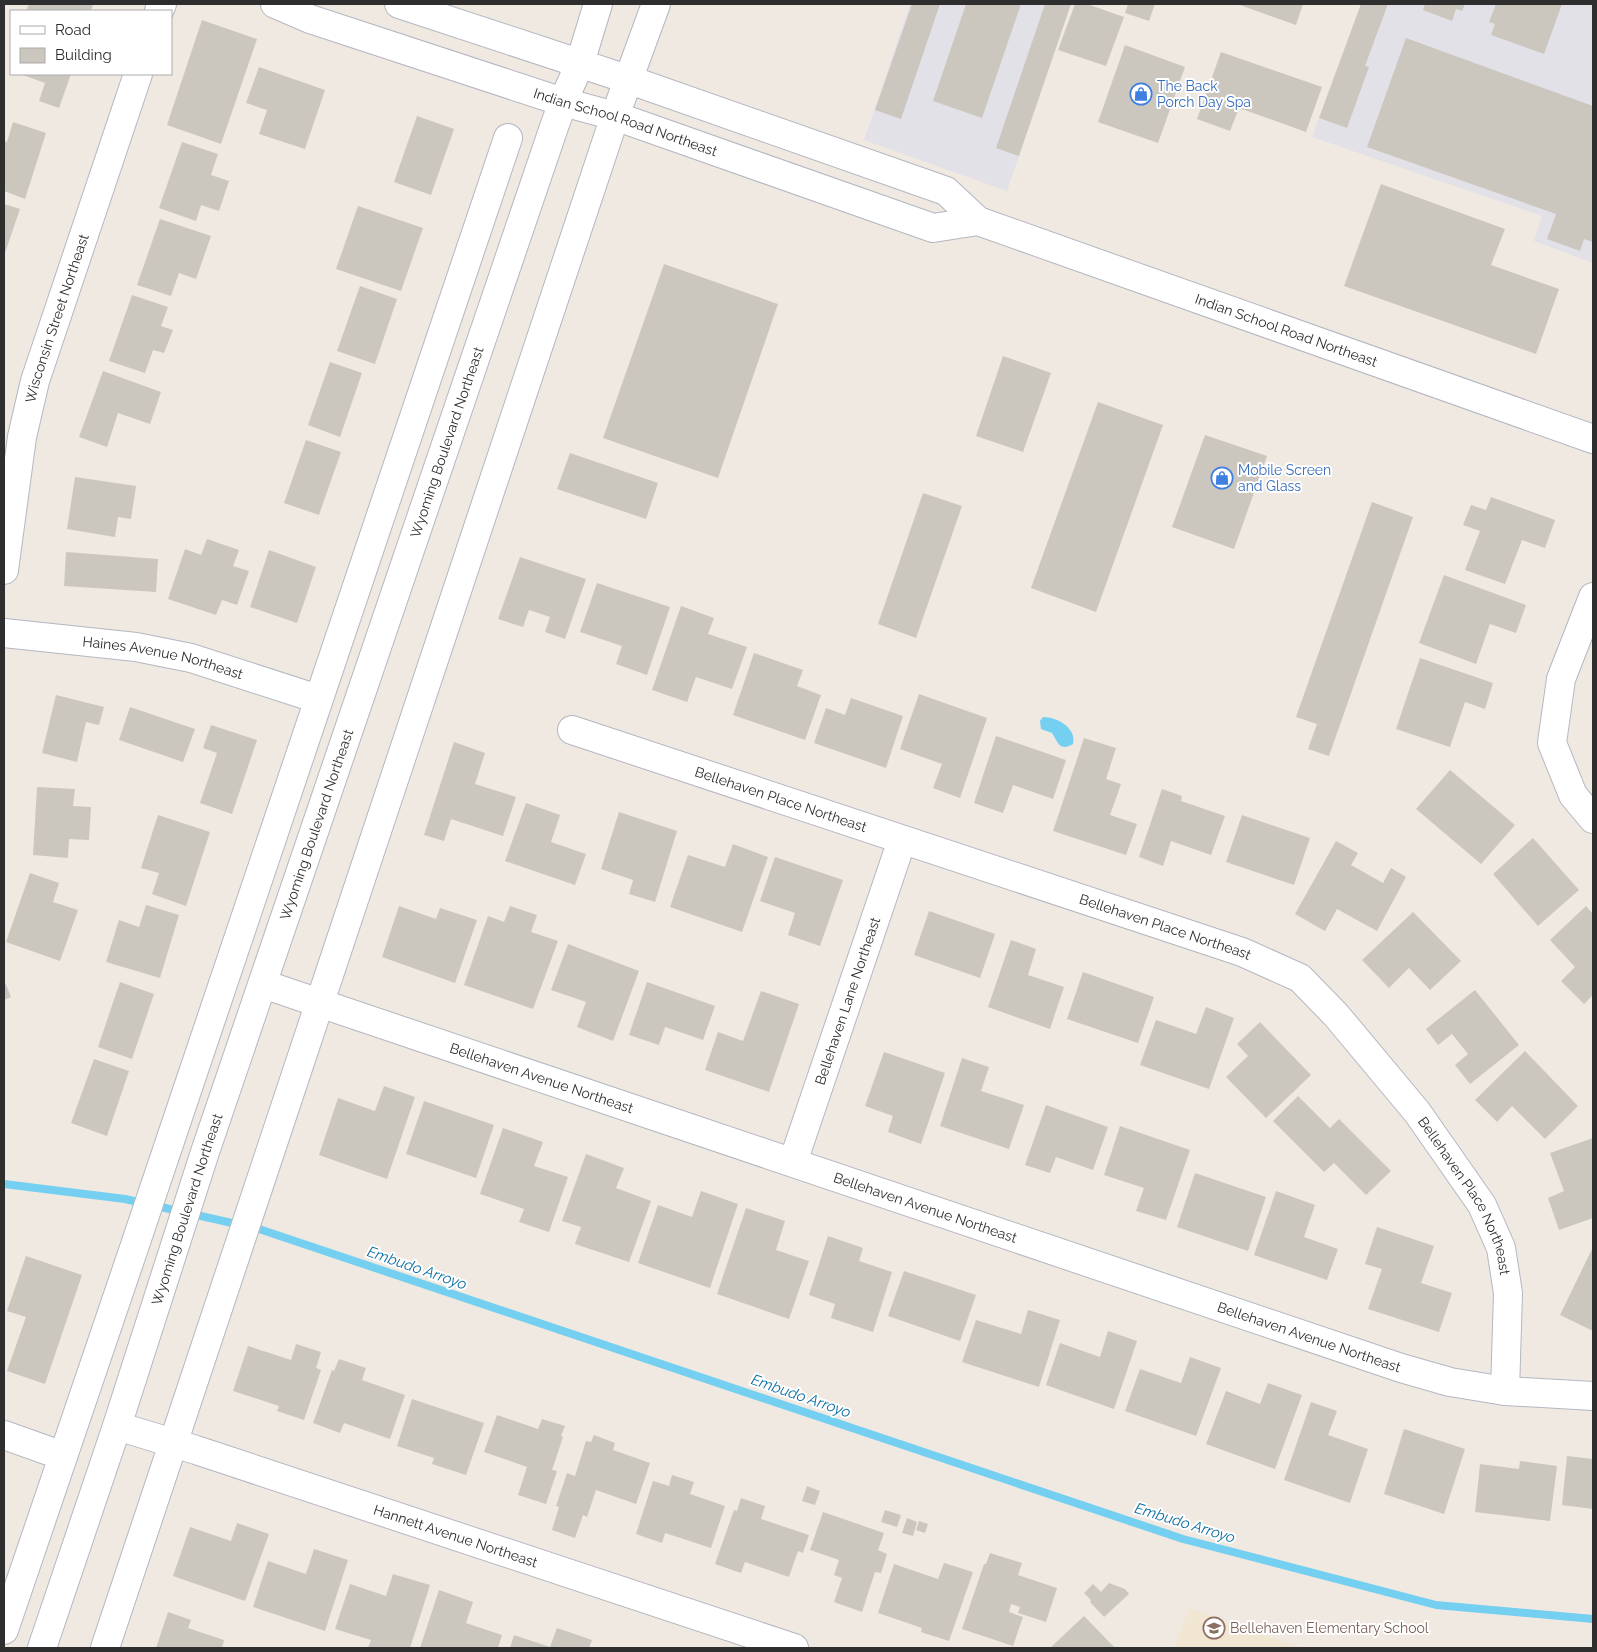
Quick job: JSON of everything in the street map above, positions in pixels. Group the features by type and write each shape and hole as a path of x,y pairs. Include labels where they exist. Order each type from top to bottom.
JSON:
{"street":[{"name":"Indian School Road Northeast","path":"275,4 310,20 563,102 615,116 933,228 978,221"},
{"name":"Indian School Road Northeast","path":"399,4 630,80 946,191 978,221 1593,439"},
{"name":"Wyoming Boulevard Northeast","path":"42,1648 117,1426 205,1152 563,102 580,63 598,4"},
{"path":"106,1648 615,116 630,80 656,4"},
{"name":"Wisconsin Street Northeast","path":"4,570 22,437 36,381 138,75"},
{"path":"4,1630 508,138"},
{"path":"1593,597 1561,679 1552,743 1573,795 1593,819"},
{"name":"Haines Avenue Northeast","path":"4,634 136,647 191,658 318,698"},
{"name":"Bellehaven Place Northeast","path":"572,730 1242,952 1300,978 1336,1015 1416,1112 1482,1205 1501,1248 1508,1293 1505,1391"},
{"name":"Bellehaven Lane Northeast","path":"793,1162 902,840"},
{"name":"Bellehaven Avenue Northeast","path":"263,984 1402,1368 1450,1382 1505,1391 1593,1396"},
{"name":"Hannett Avenue Northeast","path":"117,1426 175,1443 794,1648"},
{"path":"4,1436 63,1456"}],"shaded area":[{"path":"910,4 1071,4 1007,191 864,140"},
{"path":"1361,4 1593,4 1593,263 1534,241 1542,216 1312,137"},
{"name":"Bellehaven Elementary School","path":"1189,1608 1302,1648 1175,1648"}],"water":[{"path":"1043,717 1065,724 1072,733 1073,744 1065,747 1062,746 1052,733 1041,729 1040,721"}],"building":[{"path":"29,4 93,4 91,10 26,10"},
{"path":"912,4 940,4 901,119 875,110"},
{"path":"966,4 1021,4 982,118 933,101"},
{"path":"1045,4 1071,4 1019,156 996,148"},
{"path":"1075,4 1087,4 1124,17 1106,66 1058,50"},
{"path":"1128,4 1155,4 1149,21 1125,13"},
{"path":"1237,4 1303,4 1296,25"},
{"path":"1361,4 1388,4 1365,66 1369,67 1347,128 1319,118"},
{"path":"1425,4 1465,4 1462,11 1456,9 1452,21 1423,10"},
{"path":"1496,4 1562,4 1544,54 1491,35 1495,24 1489,22"},
{"path":"202,20 257,39 221,144 167,125"},
{"path":"1406,38 1593,106 1593,242 1584,239 1580,251 1547,239 1556,214 1367,147"},
{"name":"The Back Porch Day Spa","path":"1125,45 1185,67 1158,143 1098,122"},
{"path":"1221,52 1322,87 1306,132 1239,108 1230,131 1197,119"},
{"path":"259,67 325,90 305,149 259,134 267,110 246,103"},
{"path":"23,75 71,75 59,108 39,101 45,83"},
{"path":"417,116 454,129 431,195 394,182"},
{"path":"13,122 46,133 25,199 4,191 4,141 7,142"},
{"path":"182,142 218,154 211,175 229,181 219,211 201,205 196,221 159,208"},
{"path":"1381,184 1505,229 1491,265 1559,289 1536,354 1344,286"},
{"path":"4,204 20,209 4,256"},
{"path":"358,206 423,228 401,291 336,269"},
{"path":"160,219 211,236 196,279 179,273 171,296 137,285"},
{"path":"664,264 778,304 718,478 603,438"},
{"path":"360,286 397,299 375,364 337,351"},
{"path":"132,295 168,307 161,326 173,330 164,353 153,350 145,373 109,361"},
{"path":"1003,356 1051,373 1023,452 976,436"},
{"path":"330,362 362,373 340,437 308,425"},
{"path":"103,371 161,392 150,424 118,413 107,447 79,437"},
{"path":"1098,402 1163,425 1096,612 1031,588"},
{"path":"1205,435 1267,456 1234,549 1172,527"},
{"path":"306,440 341,452 319,515 284,503"},
{"path":"570,453 658,483 646,519 557,489"},
{"path":"75,477 136,486 131,519 118,517 115,537 67,529"},
{"path":"923,493 962,506 916,638 878,624"},
{"path":"1491,497 1555,520 1545,548 1522,540 1505,584 1465,570 1480,531 1463,525 1471,505 1486,510"},
{"path":"1372,502 1413,517 1329,756 1308,749 1317,724 1296,717"},
{"path":"207,539 239,550 233,566 249,571 237,605 222,600 216,615 168,599 185,549 201,555"},
{"path":"269,550 316,567 297,623 250,607"},
{"path":"66,552 158,559 156,592 64,586"},
{"path":"520,557 586,579 565,639 545,632 550,617 529,610 523,627 498,619"},
{"path":"1444,575 1526,605 1516,633 1490,624 1476,664 1419,643"},
{"path":"597,583 670,607 647,675 616,664 622,646 580,632"},
{"path":"681,606 714,618 708,634 747,647 732,689 696,677 687,702 652,690"},
{"path":"754,653 803,670 797,686 821,695 805,740 733,715"},
{"path":"1420,658 1493,683 1485,709 1465,702 1450,747 1396,729"},
{"path":"919,694 987,718 960,798 933,788 942,764 900,749"},
{"path":"56,695 104,707 99,725 86,722 77,762 42,753"},
{"path":"851,698 903,716 886,768 814,743 826,708 845,715"},
{"path":"130,707 195,729 183,762 119,740"},
{"path":"211,725 257,740 232,814 200,803 217,753 203,748"},
{"path":"996,736 1066,760 1053,799 1013,785 1003,813 974,803"},
{"path":"1084,738 1116,748 1106,779 1121,784 1110,815 1137,824 1126,855 1053,831"},
{"path":"454,742 485,753 475,784 516,797 503,836 451,819 444,841 424,835"},
{"path":"1450,770 1515,825 1481,864 1416,809"},
{"path":"37,787 75,789 73,806 91,807 89,840 69,839 68,858 33,855"},
{"path":"1162,789 1182,796 1181,801 1225,816 1211,855 1171,841 1163,866 1139,857"},
{"path":"526,803 560,815 551,842 586,854 575,885 505,861"},
{"path":"619,812 677,831 655,902 629,894 633,880 601,869"},
{"path":"158,815 210,832 186,906 152,894 159,873 141,868"},
{"path":"1242,815 1310,838 1294,885 1226,862"},
{"path":"1533,838 1579,890 1538,926 1493,874"},
{"path":"1336,841 1358,853 1351,865 1383,883 1391,868 1406,877 1377,931 1337,909 1325,931 1295,914"},
{"path":"733,844 768,857 742,932 670,907 688,855 725,867"},
{"path":"775,857 843,880 820,946 788,935 795,913 760,901"},
{"path":"30,873 59,883 53,902 78,910 60,961 6,942"},
{"path":"146,905 179,915 160,978 106,962 119,920 139,927"},
{"path":"399,906 436,919 440,908 477,920 455,983 382,957"},
{"path":"510,906 537,915 531,932 558,941 533,1009 464,985 488,916 504,922"},
{"path":"1586,906 1593,914 1593,995 1584,1004 1561,981 1575,967 1550,940"},
{"path":"929,911 995,934 980,978 914,955"},
{"path":"1413,912 1461,961 1430,990 1409,968 1389,988 1362,960"},
{"path":"1011,940 1036,949 1028,975 1064,987 1050,1029 988,1007"},
{"path":"568,944 639,971 613,1041 577,1027 586,1002 551,990"},
{"path":"1083,972 1154,997 1138,1043 1067,1019"},
{"path":"4,980 11,997 4,1000"},
{"path":"120,982 154,994 132,1059 98,1047"},
{"path":"647,982 715,1006 703,1040 665,1027 659,1045 629,1035"},
{"path":"1475,990 1519,1045 1470,1084 1455,1065 1468,1054 1452,1034 1438,1045 1426,1029"},
{"path":"761,991 799,1004 769,1092 705,1070 718,1032 743,1041"},
{"path":"1206,1007 1234,1018 1209,1089 1140,1065 1156,1020 1196,1034"},
{"path":"1260,1022 1311,1075 1266,1118 1226,1077 1248,1056 1237,1044"},
{"path":"1525,1051 1578,1106 1545,1139 1512,1106 1497,1122 1475,1100"},
{"path":"884,1052 945,1073 921,1144 888,1132 893,1116 865,1106"},
{"path":"962,1058 989,1067 981,1091 1024,1105 1009,1149 940,1126"},
{"path":"94,1059 129,1071 107,1136 71,1123"},
{"path":"384,1086 415,1097 387,1179 319,1155 338,1098 375,1111"},
{"path":"1298,1096 1330,1128 1339,1119 1391,1171 1366,1195 1334,1163 1324,1172 1273,1121"},
{"path":"424,1101 494,1125 476,1178 406,1154"},
{"path":"1046,1105 1108,1127 1093,1170 1056,1157 1050,1173 1025,1165"},
{"path":"1120,1126 1190,1150 1166,1220 1136,1211 1144,1188 1104,1175"},
{"path":"503,1128 543,1142 534,1166 568,1177 549,1232 519,1222 524,1209 480,1194"},
{"path":"1593,1138 1593,1218 1559,1230 1548,1198 1564,1191 1550,1153"},
{"path":"586,1154 624,1168 616,1188 651,1201 629,1262 575,1244 581,1227 562,1221"},
{"path":"1195,1173 1266,1197 1248,1251 1177,1227"},
{"path":"701,1191 738,1204 710,1288 638,1263 658,1205 692,1217"},
{"path":"1276,1191 1315,1205 1304,1237 1338,1249 1327,1280 1254,1255"},
{"path":"746,1208 785,1221 776,1250 809,1261 789,1319 717,1294"},
{"path":"1377,1227 1434,1246 1421,1283 1452,1293 1439,1332 1368,1309 1382,1269 1365,1264"},
{"path":"828,1236 863,1248 859,1261 892,1272 873,1332 831,1318 835,1304 809,1295"},
{"path":"1593,1247 1593,1331 1560,1315"},
{"path":"26,1256 82,1275 45,1384 7,1371 26,1317 7,1311"},
{"path":"904,1271 976,1295 960,1341 888,1316"},
{"path":"1028,1310 1060,1320 1039,1387 962,1362 976,1320 1021,1334"},
{"path":"1108,1331 1137,1341 1114,1409 1046,1385 1060,1343 1100,1357"},
{"path":"296,1344 321,1352 316,1368 321,1370 304,1420 277,1411 279,1406 233,1391 248,1346 291,1360"},
{"path":"1190,1357 1221,1368 1196,1436 1125,1411 1140,1369 1181,1383"},
{"path":"339,1359 366,1368 362,1380 405,1395 390,1439 344,1423 340,1433 313,1423 332,1370 334,1371"},
{"path":"1268,1383 1302,1395 1275,1469 1206,1444 1226,1391 1260,1404"},
{"path":"412,1399 484,1423 466,1475 432,1464 434,1458 397,1446"},
{"path":"1311,1402 1337,1411 1328,1435 1368,1449 1350,1503 1284,1480"},
{"path":"497,1415 538,1429 542,1419 565,1426 552,1470 557,1471 546,1504 518,1495 527,1467 484,1452"},
{"path":"1404,1429 1465,1449 1444,1514 1384,1494"},
{"path":"594,1435 615,1443 613,1450 650,1463 636,1504 596,1490 587,1517 583,1515 575,1538 552,1530 559,1507 556,1506 567,1473 575,1476 586,1441 591,1442"},
{"path":"1567,1456 1593,1459 1593,1509 1562,1505"},
{"path":"1520,1461 1557,1466 1550,1521 1475,1512 1480,1464 1519,1469"},
{"path":"672,1475 694,1482 690,1494 725,1506 711,1548 665,1533 662,1543 636,1534 653,1481 669,1486"},
{"path":"807,1486 820,1491 815,1505 802,1501"},
{"path":"741,1498 765,1506 761,1519 809,1535 803,1553 798,1551 789,1577 745,1562 741,1573 715,1564 734,1510 737,1511"},
{"path":"885,1510 901,1515 897,1527 881,1522"},
{"path":"823,1512 884,1533 878,1550 887,1554 881,1573 875,1572 862,1612 834,1602 842,1578 834,1575 839,1560 810,1550"},
{"path":"907,1518 917,1522 913,1536 902,1533"},
{"path":"919,1521 928,1524 925,1533 916,1530"},
{"path":"237,1523 269,1534 245,1601 173,1576 190,1527 231,1541"},
{"path":"314,1549 348,1560 325,1631 253,1607 268,1561 306,1574"},
{"path":"990,1553 1022,1563 1018,1575 1057,1588 1046,1622 1018,1613 1020,1607 1011,1604 1009,1612 1023,1617 1013,1646 962,1629 984,1564 986,1564"},
{"path":"944,1563 973,1572 949,1641 921,1632 922,1628 878,1613 894,1564 938,1579"},
{"path":"393,1574 430,1585 410,1648 368,1648 371,1640 335,1629 350,1584 386,1596"},
{"path":"1109,1583 1125,1589 1129,1594 1104,1617 1084,1593 1093,1584 1101,1592"},
{"path":"439,1590 473,1602 466,1623 502,1635 498,1648 420,1648"},
{"path":"168,1612 191,1620 188,1628 224,1640 222,1648 156,1648"},
{"path":"1084,1616 1115,1648 1050,1648"},
{"path":"557,1628 592,1640 589,1648 510,1648 514,1635 550,1647"}],"waterway":[{"name":"Embudo Arroyo","path":"4,1184 125,1199 259,1229 1183,1539 1436,1605 1593,1619"}],"place":[{"name":"The Back Porch Day Spa","path":"1141,94"},
{"name":"Mobile Screen and Glass","path":"1222,478"},
{"name":"Bellehaven Elementary School","path":"1214,1628"}]}
